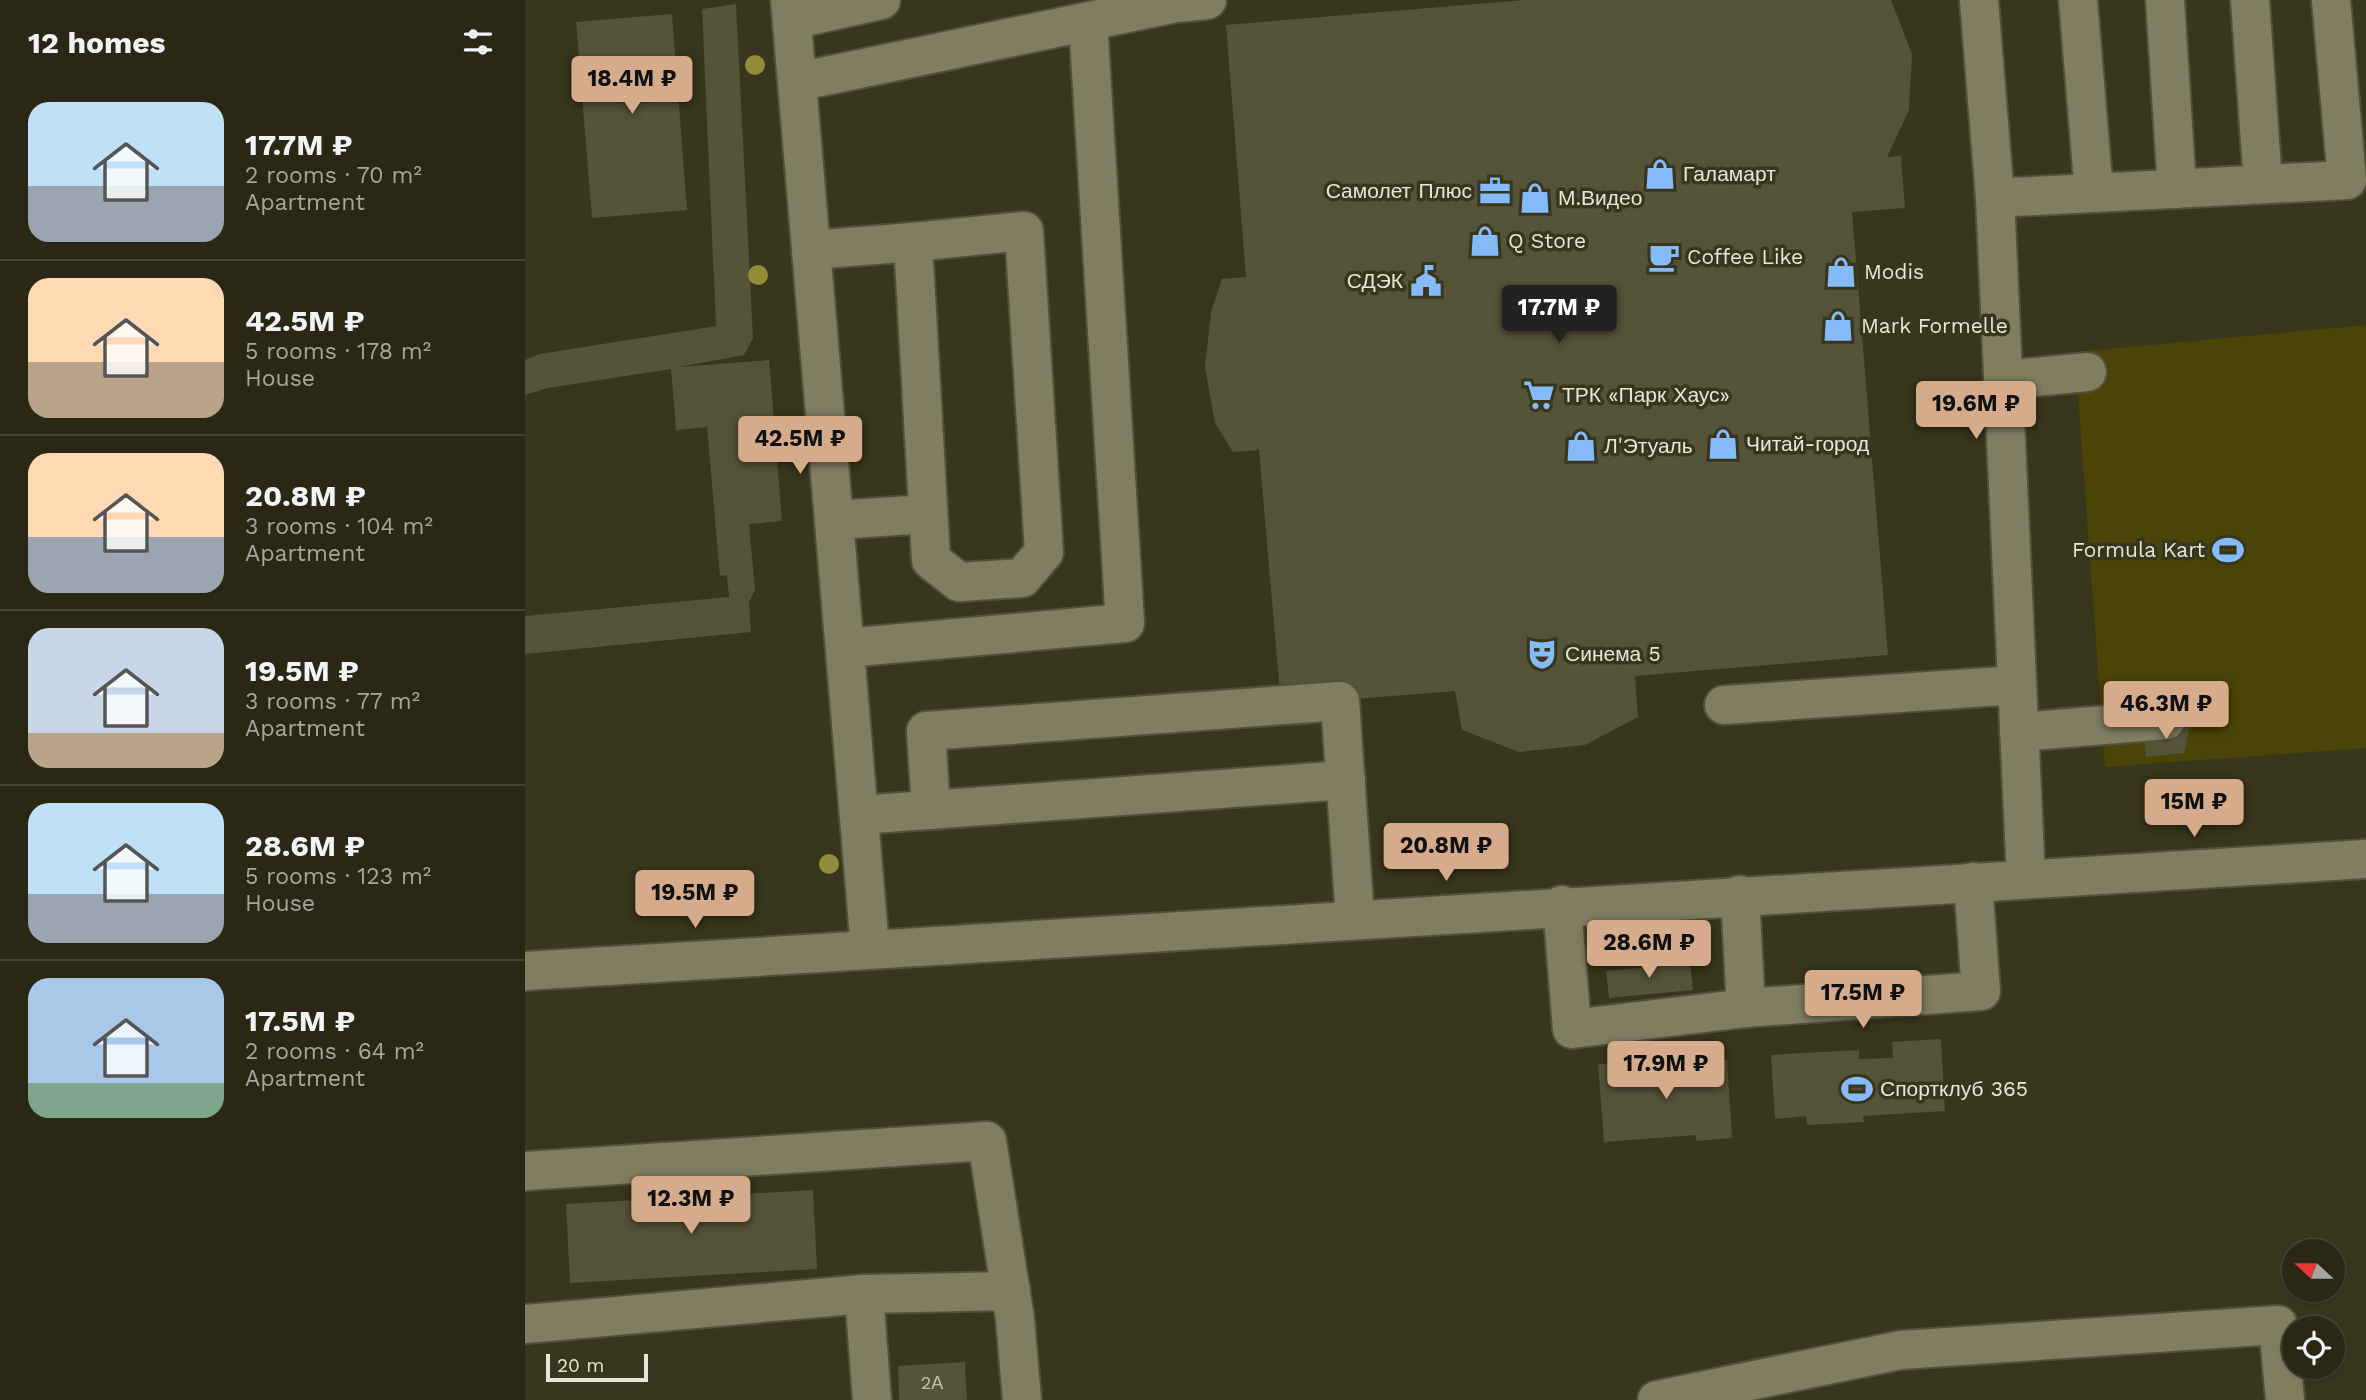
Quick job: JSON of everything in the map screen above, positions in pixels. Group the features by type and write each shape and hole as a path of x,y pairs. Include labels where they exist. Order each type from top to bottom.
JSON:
{"street":[{"path":"870,948 791,10 881,0"},
{"path":"1979,0 1996,198 2027,879"},
{"path":"2078,0 2094,193"},
{"path":"2165,0 2178,189"},
{"path":"2250,0 2263,184"},
{"path":"1996,198 2347,180 2332,0"},
{"path":"797,82 1186,1"},
{"path":"845,648 1125,623 1088,22"},
{"path":"811,250 1024,231 1044,552 1022,578 959,582 931,560 913,242"},
{"path":"2003,380 2087,372"},
{"path":"834,520 928,514"},
{"path":"1724,705 2017,685"},
{"path":"931,810 926,731 1340,701 1356,918"},
{"path":"2019,732 2165,720"},
{"path":"859,815 1346,780"},
{"path":"525,971 1563,905 2366,859"},
{"path":"1563,905 1572,1029 1746,1009 1981,991 1973,882"},
{"path":"1740,895 1746,1009"},
{"path":"525,1171 987,1141 1011,1291 1022,1400"},
{"path":"525,1324 864,1294 1011,1291"},
{"path":"864,1294 872,1400"},
{"path":"1657,1400 1901,1350 2278,1325 2285,1400"}],"shaded area":[{"name":"Formula Kart","path":"2366,325 2366,748 2105,767 2075,352"}],"building":[{"name":"ТРК «Парк Хаус»","path":"1524,0 1891,0 1912,54 1909,110 1887,157 1901,156 1905,208 1852,212 1888,655 1635,676 1638,717 1585,745 1519,752 1462,730 1455,691 1281,705 1259,450 1233,452 1215,423 1205,368 1211,312 1222,279 1246,277 1226,25"},
{"path":"736,4 753,338 744,355 679,367 769,360 782,521 749,524 755,590 749,602 751,632 525,654 525,616 729,597 727,575 720,576 707,427 676,430 671,369 548,388 525,395 525,360 540,354 716,326 702,9"},
{"path":"672,14 687,210 592,218 576,22"},
{"path":"2190,726 2184,753 2146,757 2143,731"},
{"path":"1690,963 1693,990 1609,998 1606,971"},
{"path":"1941,1039 1945,1111 1863,1116 1864,1122 1807,1125 1806,1116 1775,1119 1771,1055 1859,1050 1859,1059 1893,1058 1892,1042"},
{"path":"1727,1060 1732,1138 1696,1141 1696,1135 1604,1142 1598,1064 1624,1063 1624,1068"},
{"path":"813,1190 817,1269 570,1283 566,1204"},
{"path":"965,1362 967,1400 899,1400 898,1366"}],"place":[{"name":"Галамарт","path":"1660,174"},
{"name":"Самолет Плюс","path":"1495,191"},
{"name":"М.Видео","path":"1535,198"},
{"name":"Q Store","path":"1485,241"},
{"name":"Coffee Like","path":"1664,257"},
{"name":"Modis","path":"1841,272"},
{"name":"СДЭК","path":"1426,281"},
{"name":"Mark Formelle","path":"1838,326"},
{"name":"ТРК «Парк Хаус»","path":"1539,395"},
{"name":"Читай-город","path":"1723,444"},
{"name":"Л'Этуаль","path":"1581,446"},
{"name":"Formula Kart","path":"2228,550"},
{"name":"Синема 5","path":"1542,654"},
{"name":"Спортклуб 365","path":"1857,1089"}]}
